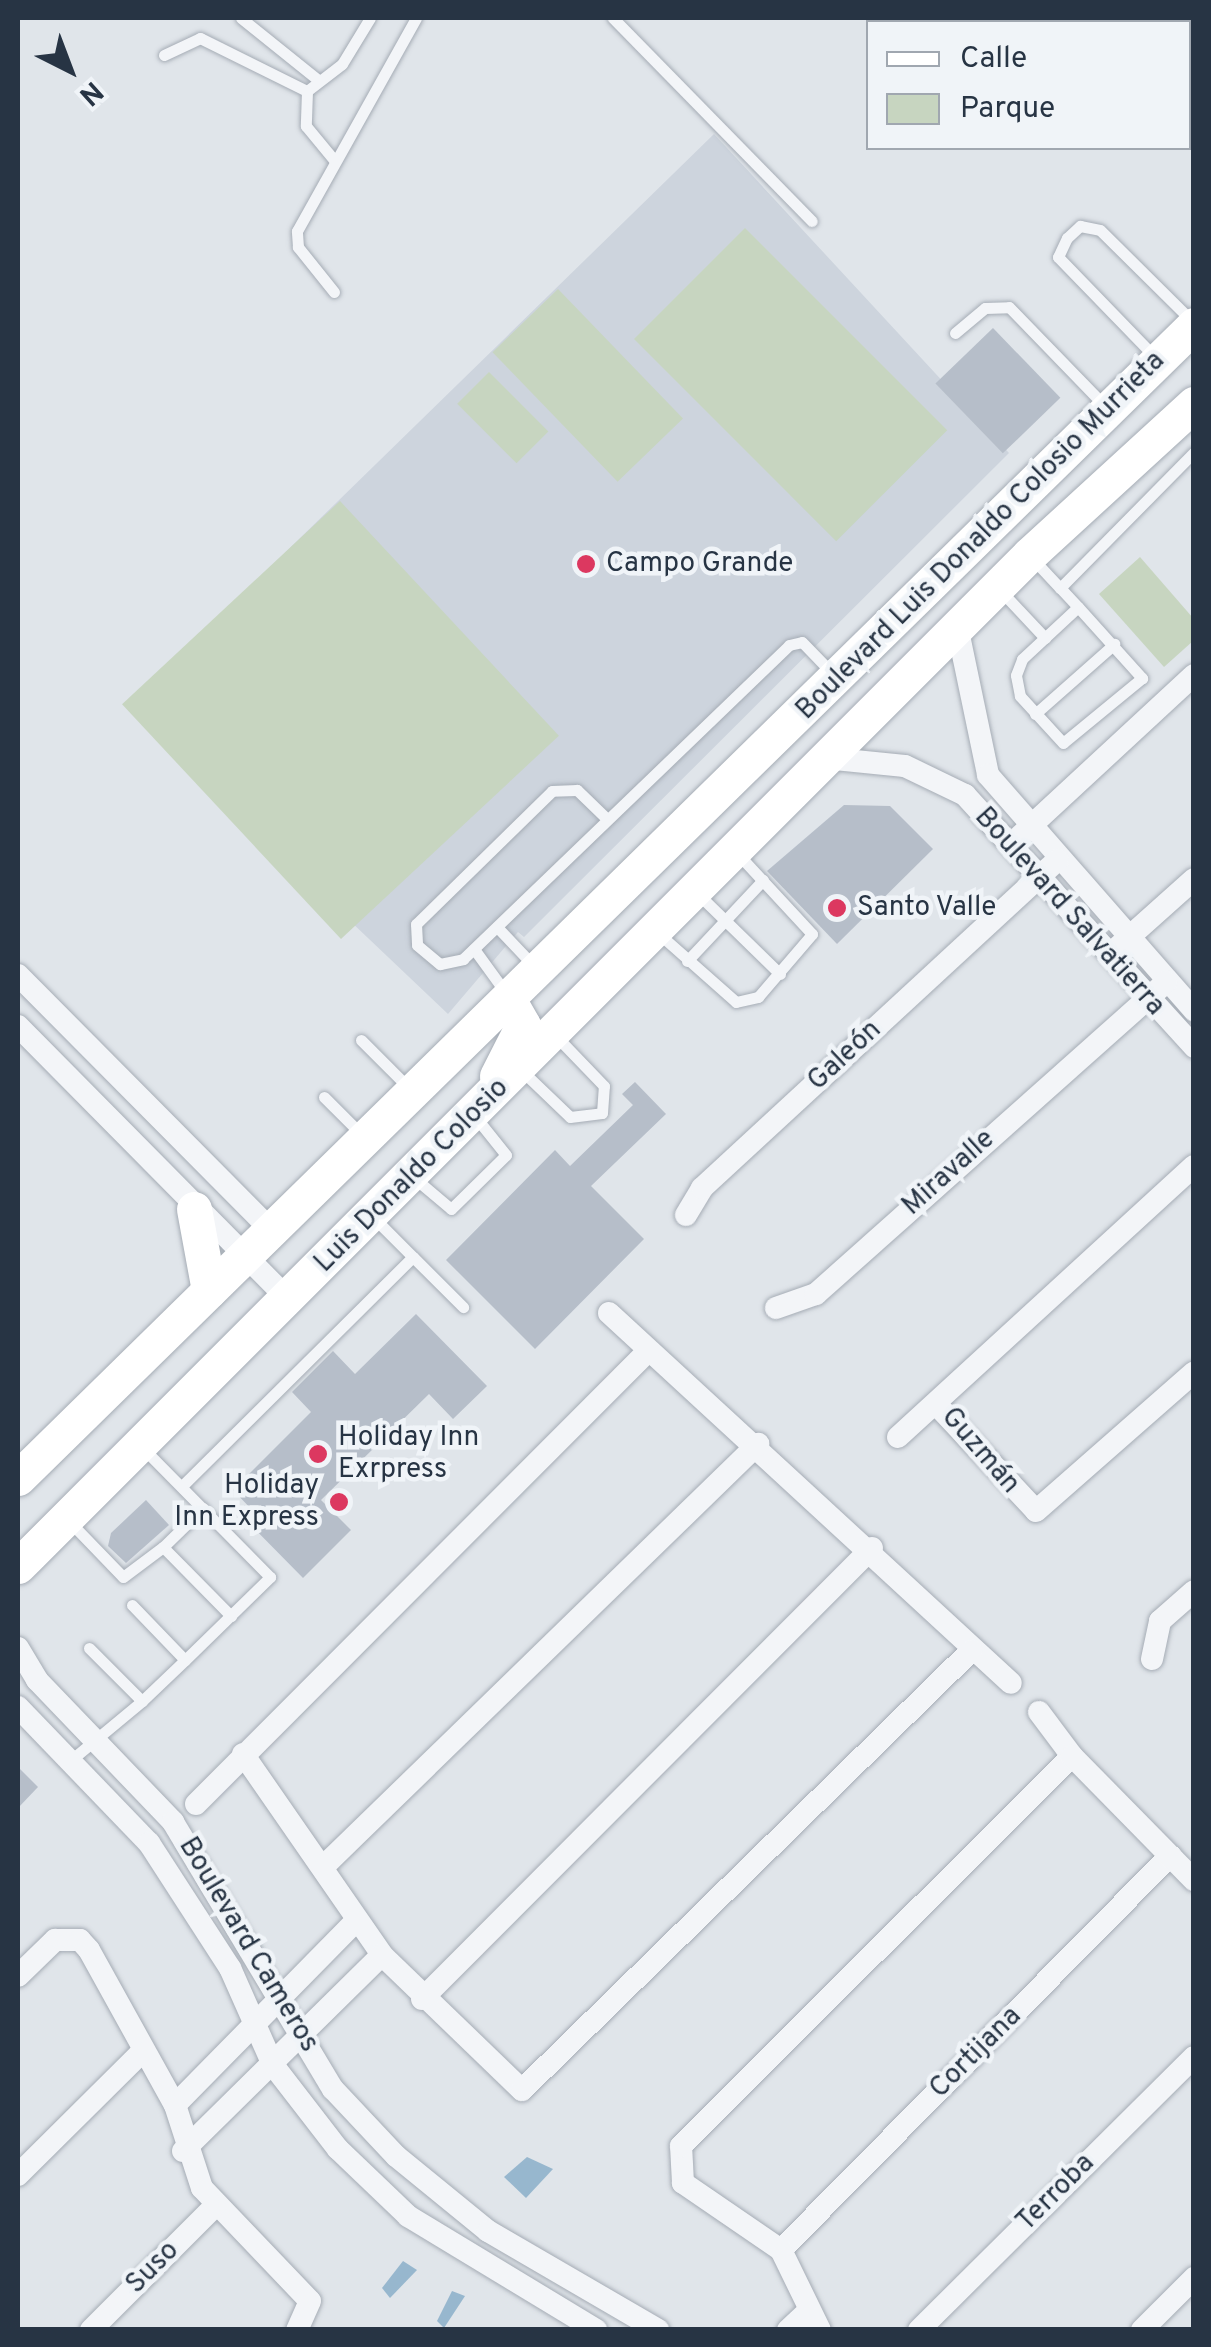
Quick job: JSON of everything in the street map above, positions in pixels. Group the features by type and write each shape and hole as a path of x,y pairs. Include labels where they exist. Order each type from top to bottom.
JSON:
{"main road":[{"name":"Boulevard Luis Donaldo Colosio Murrieta","path":"594,914 1064,461 1194,324"},
{"name":"Boulevard Luis Donaldo Colosio Murrieta","path":"814,770 1029,555 1194,404"},
{"path":"1063,524 1051,496 1064,461"},
{"name":"Luis Donaldo Colosio","path":"18,1566 520,1069 814,770"},
{"path":"18,1478 594,914"},
{"path":"583,1005 566,973 594,914"},
{"path":"484,1105 522,1025 508,999"},
{"path":"194,1209 210,1291"}],"street":[{"name":"Boulevard Salvatierra","path":"957,626 988,775 1029,828 1194,1010"},
{"path":"1010,845 1194,675"},
{"name":"Boulevard Salvatierra","path":"814,770 906,766 966,795 1037,880 1194,1047"},
{"path":"966,795 988,775"},
{"name":"Galeón","path":"686,1215 702,1188 1058,860"},
{"path":"1108,954 1194,879"},
{"path":"18,975 272,1231"},
{"name":"Miravalle","path":"776,1308 816,1294 1166,982"},
{"path":"18,1026 194,1209 288,1299"},
{"name":"Guzmán","path":"1194,1166 936,1404 1036,1511 1194,1372"},
{"path":"610,1313 872,1548 972,1650 1011,1683"},
{"path":"196,1804 648,1350"},
{"path":"898,1437 936,1404"},
{"path":"326,1864 758,1444"},
{"path":"422,2000 872,1548"},
{"path":"1152,1659 1160,1621 1194,1591"},
{"name":"Boulevard Cameros","path":"18,1648 174,1822 306,2036 333,2088 383,2143 488,2231 658,2330"},
{"path":"243,1754 326,1864 355,1922 382,1956 508,2084 522,2090 538,2081 972,1650"},
{"name":"Boulevard Cameros","path":"18,1707 149,1843 230,1968 249,2020 273,2065 376,2190 472,2262 596,2330"},
{"path":"1040,1712 1072,1756 1194,1880"},
{"path":"801,2325 782,2250 683,2183 681,2146 1072,1756"},
{"path":"149,1843 174,1822"},
{"name":"Cortijana","path":"782,2250 1170,1856"},
{"path":"175,2105 237,2046 249,2020 355,1922"},
{"path":"18,1976 54,1940 80,1940 141,2053 175,2105 183,2151 216,2206 310,2302 296,2330"},
{"path":"183,2151 306,2036 382,1956"},
{"path":"18,2175 141,2053"},
{"name":"Terroba","path":"919,2330 1194,2057"},
{"name":"Suso","path":"91,2330 216,2206"},
{"path":"472,2262 488,2231"},
{"path":"1142,2330 1194,2278"}],"lane":[{"path":"241,18 318,80"},
{"path":"335,161 306,126 307,91 342,64 370,18"},
{"path":"334,292 298,247 297,231 416,18"},
{"path":"613,18 812,221"},
{"path":"164,55 200,38 307,91"},
{"path":"1158,361 1065,267 1058,248 1067,238 1080,226 1100,230 1194,324"},
{"path":"955,333 985,308 1009,307 1111,412"},
{"path":"1060,588 1194,452"},
{"path":"1029,555 1114,644 1140,682 1077,740 1064,743 1035,714 1016,676 1045,638 1078,607"},
{"path":"997,588 1045,638"},
{"path":"607,819 576,790 552,791 416,924 417,945 440,964 474,949 788,645 802,642 838,679"},
{"path":"1035,714 1114,644"},
{"path":"656,932 736,1002 758,997 812,934 735,851"},
{"path":"687,960 763,880"},
{"path":"696,892 780,974"},
{"path":"497,927 537,970"},
{"path":"474,949 508,999"},
{"path":"520,1069 570,1117 602,1112 604,1086 554,1034"},
{"path":"361,1040 412,1091"},
{"path":"324,1097 365,1138"},
{"path":"412,1176 451,1209 506,1155 484,1105"},
{"path":"372,1216 464,1308"},
{"path":"182,1486 412,1256"},
{"path":"72,1760 186,1660 270,1575 140,1445"},
{"path":"66,1518 124,1577 164,1547 203,1508"},
{"path":"164,1547 231,1616"},
{"path":"132,1605 186,1660"},
{"path":"89,1648 142,1701"}],"shaded area":[{"name":"Campo Grande","path":"714,134 1009,453 524,937 518,932 448,1014 126,708"}],"green space":[{"path":"745,228 947,430 836,541 634,339"},
{"path":"558,289 683,418 618,482 493,352"},
{"path":"489,372 548,431 517,463 457,404"},
{"path":"340,501 559,736 341,939 122,704"},
{"path":"1140,557 1193,618 1193,641 1164,667 1099,594"}],"water":[{"path":"527,2157 553,2169 526,2198 504,2177"},
{"path":"403,2261 417,2270 390,2298 382,2288"},
{"path":"452,2291 465,2296 444,2328 437,2321"}],"building":[{"path":"993,328 1060,398 1003,453 935,384"},
{"name":"Santo Valle","path":"844,805 890,806 933,849 837,944 767,871"},
{"path":"635,1082 666,1114 591,1186 644,1239 535,1349 446,1260 555,1150 570,1166 633,1105 622,1094"},
{"name":"Holiday Inn Exrpress","path":"416,1314 487,1386 453,1419 429,1394 321,1500 351,1530 303,1578 246,1520 254,1512 233,1490 311,1412 292,1392 333,1351 355,1374"},
{"path":"146,1500 169,1525 126,1563 108,1546 111,1533"},
{"path":"18,1767 38,1787 18,1808"}],"place":[{"name":"Campo Grande","path":"586,564"},
{"name":"Santo Valle","path":"837,908"},
{"name":"Holiday Inn Exrpress","path":"318,1454"},
{"name":"Holiday Inn Express","path":"339,1502"}]}
